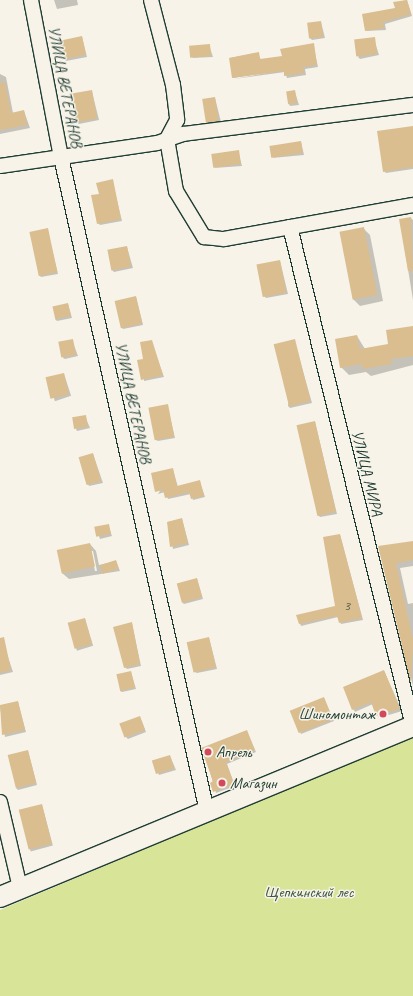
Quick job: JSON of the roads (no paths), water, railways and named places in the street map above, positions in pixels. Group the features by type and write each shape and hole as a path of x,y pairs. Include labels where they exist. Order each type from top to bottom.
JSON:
{"main road":[{"path":"0,896 413,726"}],"street":[{"name":"УЛИЦА ВЕТЕРАНОВ","path":"31,0 61,157 207,812"},
{"path":"151,0 173,85 177,120 167,139 176,191 204,237 224,239 413,205"},
{"path":"0,166 167,139 183,134 413,105"},
{"name":"УЛИЦА МИРА","path":"290,227 413,726"},
{"path":"0,802 20,888"}],"place":[{"name":"Шиномонтаж","path":"383,714"},
{"name":"Апрель","path":"208,752"},
{"name":"Магазин","path":"222,783"}],"park label":[{"name":"Щепкинский лес","path":"309,892"}]}
